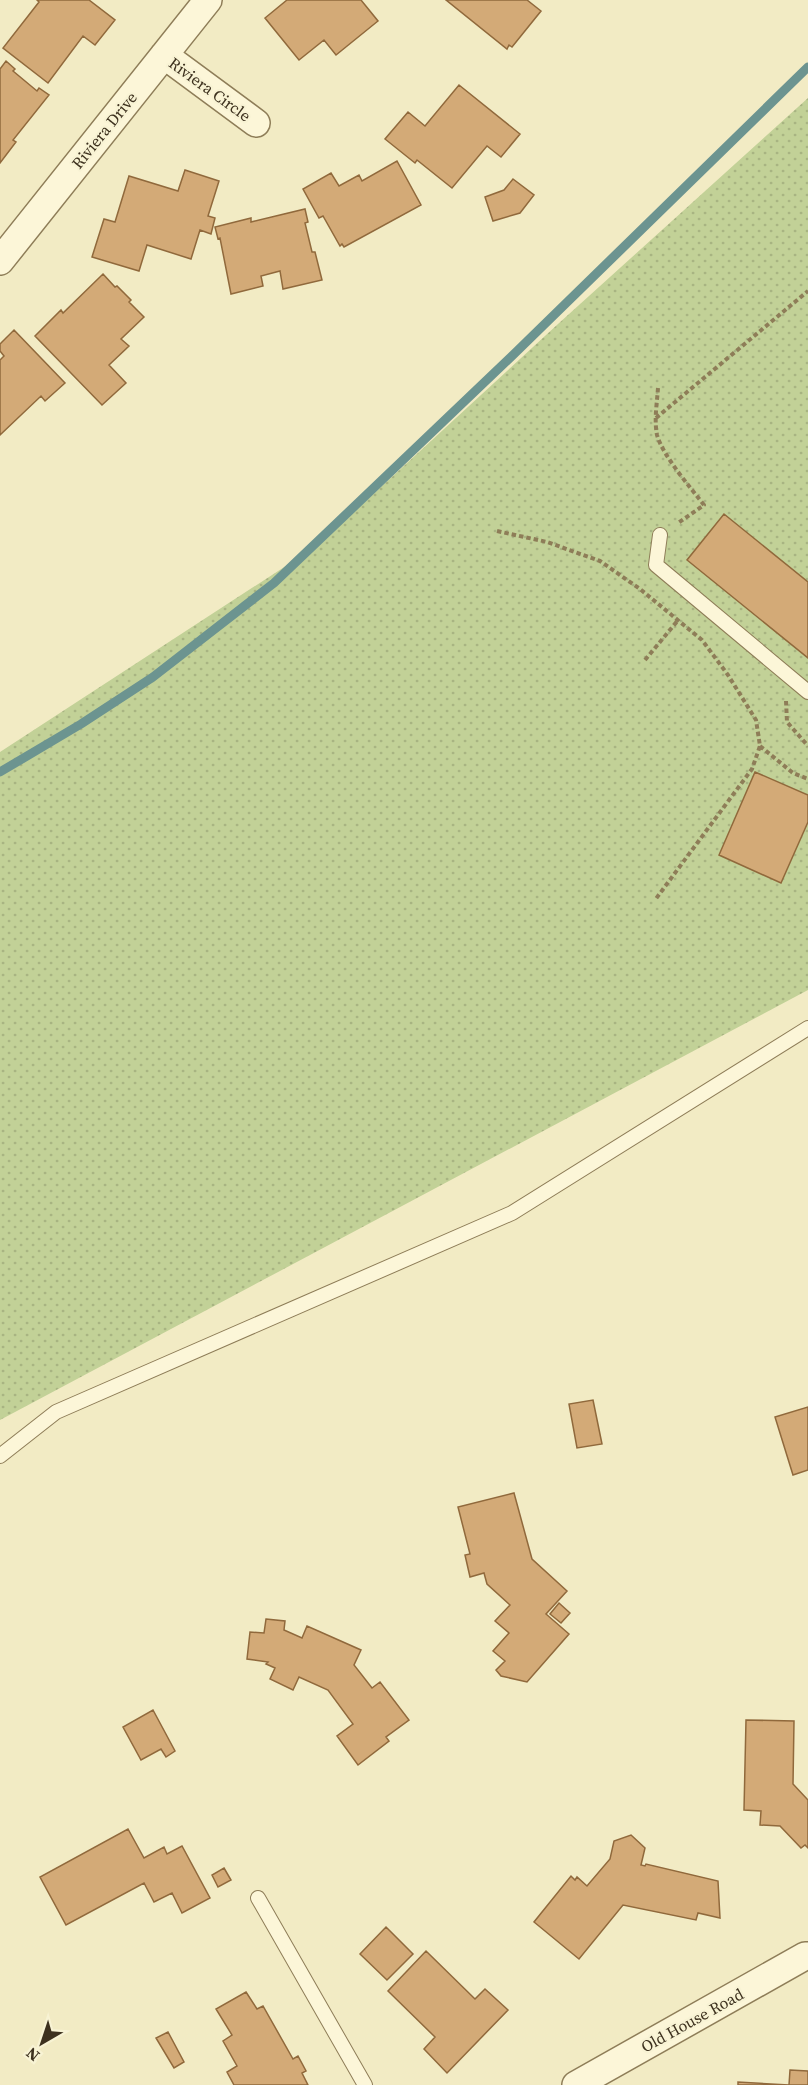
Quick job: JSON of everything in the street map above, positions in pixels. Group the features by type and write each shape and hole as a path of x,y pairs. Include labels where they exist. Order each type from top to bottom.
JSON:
{"street":[{"name":"Riviera Drive","path":"0,261 208,0"},
{"name":"Riviera Circle","path":"164,55 256,123"},
{"name":"Old House Road","path":"576,2085 808,1956"}],"lane":[{"path":"660,535 656,565 808,692"},
{"path":"0,1456 56,1412 512,1213 808,1028"},
{"path":"258,1898 365,2085"}],"path":[{"path":"656,417 808,291"},
{"path":"658,388 657,436 674,465 704,505 660,535"},
{"path":"497,531 547,542 600,561 679,619 702,640 728,675 756,720 760,746 752,769 655,900"},
{"path":"645,660 679,619"},
{"path":"794,680 786,699 787,722 808,746"},
{"path":"760,746 793,773 808,778"}],"green space":[{"path":"808,98 808,990 0,1420 0,752 318,545"}],"building":[{"path":"37,0 89,0 115,20 95,45 83,36 48,83 3,48 39,2"},
{"path":"287,0 361,0 378,21 336,55 324,40 299,60 265,18"},
{"path":"446,0 527,0 541,11 512,47 509,45 507,49"},
{"path":"6,61 15,69 13,71 37,91 39,88 49,95 13,140 16,142 0,163 0,69"},
{"path":"459,85 520,134 501,157 487,146 452,188 417,160 415,163 385,139 408,112 425,126"},
{"path":"397,161 421,205 344,247 342,244 340,246 323,216 319,218 303,189 331,173 339,186 359,175 362,181"},
{"path":"185,170 219,181 208,216 215,218 211,234 200,230 191,259 147,245 139,271 92,257 104,219 115,222 129,176 178,191"},
{"path":"513,179 534,195 520,213 493,221 485,197 504,190"},
{"path":"305,209 308,222 305,223 322,280 283,289 280,271 261,276 263,286 231,294 220,238 218,239 215,227 251,218 251,222"},
{"path":"103,274 131,300 129,302 144,317 121,339 129,346 109,365 126,383 102,405 35,336 61,310 63,313"},
{"path":"14,330 65,383 45,401 41,396 0,435 0,360 4,356 0,351 0,344"},
{"path":"724,514 808,582 808,658 687,560"},
{"path":"755,772 808,795 808,822 781,883 719,855"},
{"path":"593,1400 602,1444 577,1448 569,1404"},
{"path":"808,1407 808,1470 793,1475 775,1417"},
{"path":"514,1493 532,1559 567,1591 546,1614 569,1634 527,1682 501,1676 496,1670 505,1661 493,1651 509,1633 495,1621 510,1605 487,1584 484,1573 470,1577 465,1555 470,1554 458,1507"},
{"path":"559,1603 570,1613 561,1623 550,1614"},
{"path":"266,1619 285,1621 284,1630 302,1638 307,1626 361,1650 354,1665 372,1688 380,1682 409,1720 386,1737 389,1741 358,1765 337,1736 353,1724 328,1690 299,1677 293,1690 270,1679 275,1668 266,1664 268,1662 247,1659 250,1632 264,1633"},
{"path":"153,1710 175,1751 166,1757 161,1749 141,1760 123,1727"},
{"path":"746,1720 794,1721 793,1784 808,1800 808,1848 805,1845 801,1848 780,1826 760,1825 761,1811 744,1810"},
{"path":"128,1829 144,1858 164,1847 167,1854 182,1846 210,1898 182,1913 172,1893 154,1902 144,1883 66,1925 40,1877"},
{"path":"631,1835 645,1848 641,1865 646,1864 718,1881 720,1918 698,1913 696,1920 623,1905 579,1959 534,1922 571,1876 575,1880 577,1877 587,1886 610,1859 614,1841"},
{"path":"224,1868 231,1880 218,1887 212,1875"},
{"path":"386,1927 413,1954 387,1980 360,1954"},
{"path":"426,1951 475,1999 485,1989 508,2010 447,2073 424,2049 435,2037 388,1991"},
{"path":"246,1992 257,2009 263,2006 293,2059 298,2056 306,2071 302,2073 308,2085 234,2085 227,2072 237,2066 223,2041 232,2035 216,2009"},
{"path":"168,2032 184,2062 174,2068 156,2038"},
{"path":"790,2070 808,2071 808,2085 789,2085"},
{"path":"738,2082 789,2085 738,2085"}],"waterway":[{"path":"0,772 81,724 153,677 274,583 513,355 808,67"}]}
